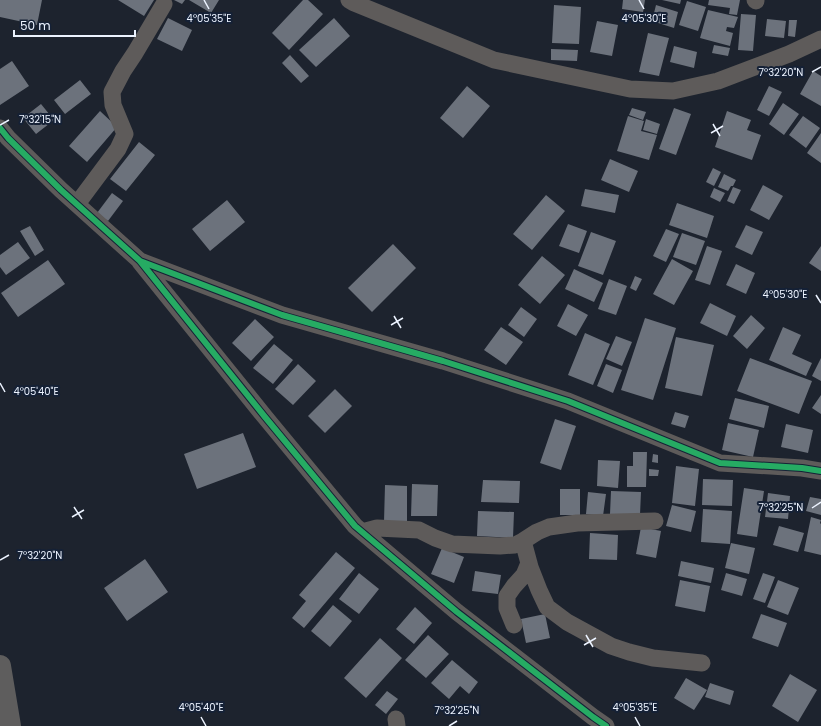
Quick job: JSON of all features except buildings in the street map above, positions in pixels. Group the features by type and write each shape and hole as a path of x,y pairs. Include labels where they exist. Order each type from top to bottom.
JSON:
{"main road":[{"path":"0,666 10,726"}],"street":[{"path":"349,0 494,60 630,89 673,91 718,81 789,54 821,39"},
{"path":"77,204 118,149 125,134 113,105 112,92 123,71 164,4"},
{"path":"0,128 8,138 77,204 140,261 275,429 362,532 457,612 606,726"},
{"path":"140,261 282,315 443,361 568,401 720,463 802,468 821,471"},
{"path":"362,532 377,528 420,530 435,538 452,544 500,546 515,545 549,527 577,523 655,521"},
{"path":"524,541 529,563 547,607 567,622 617,648 653,658 702,663"},
{"path":"514,624 507,608 507,596 524,576 529,563"}],"cycle path":[{"path":"0,128 8,138 61,190 140,261 282,315 443,361 568,401 720,463 802,468 821,471"},
{"path":"140,261 265,417 355,526 457,612 606,726"}]}
